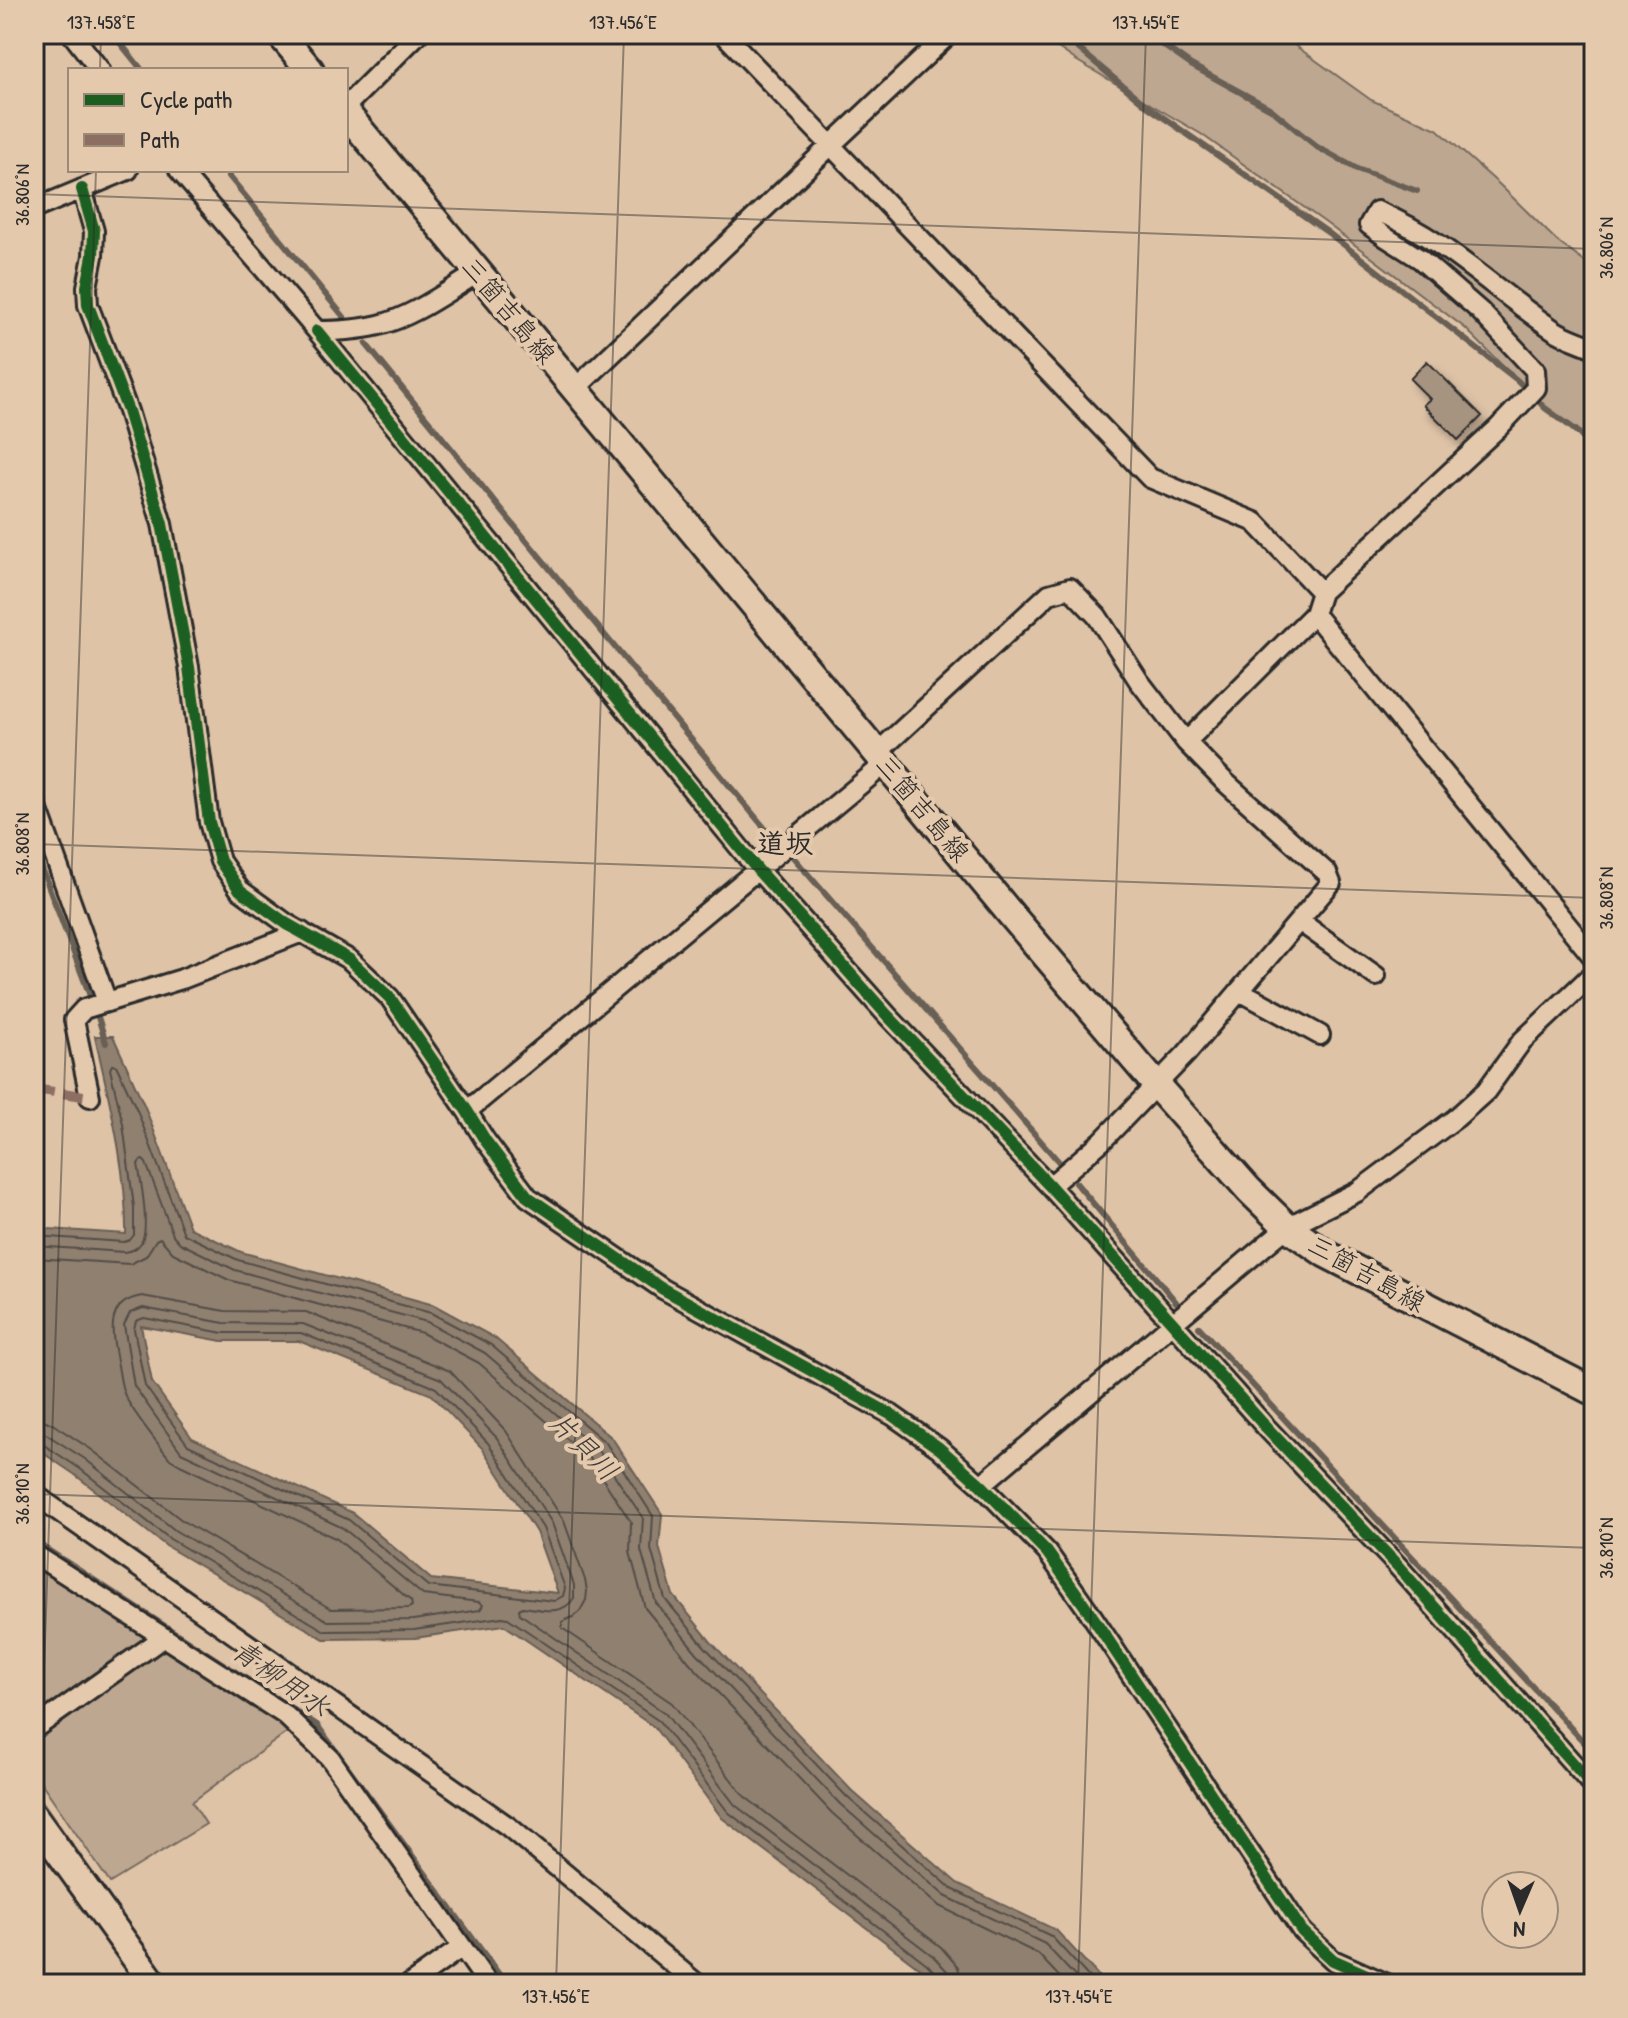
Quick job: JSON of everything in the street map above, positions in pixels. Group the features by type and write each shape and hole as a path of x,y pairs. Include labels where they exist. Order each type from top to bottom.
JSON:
{"main road":[{"path":"280,34 308,68"},
{"name":"三箇吉島線","path":"348,115 1013,917 1249,1190 1287,1227 1326,1254 1594,1392"},
{"path":"34,1817 154,1984"}],"street":[{"path":"72,34 98,68"},
{"path":"348,104 418,34"},
{"path":"724,34 1150,478 1255,522 1321,592"},
{"path":"575,389 949,34"},
{"path":"34,209 123,172"},
{"path":"181,172 317,331 757,869 887,1015 1050,1186 1264,1425 1407,1576 1594,1787"},
{"path":"82,189 94,231 87,287 88,305 128,411 162,524 189,667 209,822 220,861 240,890 350,960 390,998 485,1140 528,1197 663,1289 892,1415 939,1448 981,1485 1047,1552 1302,1931 1333,1960 1387,1984"},
{"path":"1186,742 1314,614 1321,592 1499,427 1536,388 1535,370 1480,311 1420,259 1369,225 1377,211 1437,242 1557,331 1594,348"},
{"path":"317,331 381,325 414,311 478,273"},
{"path":"467,1111 793,839 882,758 1049,594 1070,588 1097,616 1139,681 1186,742 1225,782 1327,873 1331,883 1157,1086 1102,1141 1050,1186"},
{"path":"1314,614 1594,958"},
{"path":"34,799 106,1002"},
{"path":"1299,921 1376,976"},
{"path":"90,1097 74,1020 84,1009 182,979 302,932"},
{"path":"981,1485 1287,1227 1357,1192 1456,1118 1486,1091 1522,1041 1594,973"},
{"path":"1240,991 1320,1035"},
{"path":"34,1494 509,1827 697,1984"},
{"path":"34,1554 285,1715 330,1758 488,1984"},
{"path":"34,1729 164,1637"},
{"path":"410,1984 462,1947"}],"shaded area":[{"path":"1038,34 1279,34 1371,100 1437,129 1558,242 1594,269 1594,449 1545,408 1465,328 1326,223 1201,134 1074,59"},
{"path":"34,1566 290,1730 192,1802 206,1824 110,1883 34,1772"}],"water":[{"name":"片貝川","path":"95,1036 113,1036 145,1107 190,1228 241,1252 434,1305 495,1338 612,1438 662,1514 659,1547 673,1595 711,1642 852,1791 957,1883 1056,1930 1106,1984 935,1984 922,1970 722,1818 654,1727 504,1625 415,1638 324,1639 166,1546 34,1447 34,1228 126,1234 124,1184","holes":["141,1326 222,1341 299,1341 432,1395 482,1448 536,1532 558,1593 431,1579 353,1513 192,1438 152,1382"]}],"building":[{"path":"1427,361 1482,416 1458,440 1423,405 1430,399 1410,379"}],"waterway":[{"path":"113,34 140,68"},
{"path":"1061,34 1147,106 1330,234 1517,380 1545,408 1577,431 1594,452"},
{"path":"1147,34 1191,65 1271,109 1317,147 1357,169 1417,191"},
{"path":"226,172 344,317"},
{"path":"366,344 772,837"},
{"path":"34,848 106,1043"},
{"path":"793,857 1059,1162"},
{"path":"1076,1183 1176,1302"},
{"path":"1199,1327 1594,1753"},
{"name":"青柳用水","path":"34,1541 317,1725 506,1984"},
{"path":"34,1793 108,1898"}],"marked path":[{"path":"34,1089 90,1097"}],"cycle path":[{"path":"82,189 94,231 87,287 88,305 128,411 162,524 189,667 209,822 220,861 240,890 287,924 350,960 390,998 485,1140 528,1197 663,1289 892,1415 939,1448 981,1485 1047,1552 1302,1931 1333,1960 1387,1984"},
{"path":"317,331 757,869 887,1015 1050,1186 1264,1425 1396,1564 1594,1787"}],"district":[{"name":"道坂","path":"785,843"}]}
